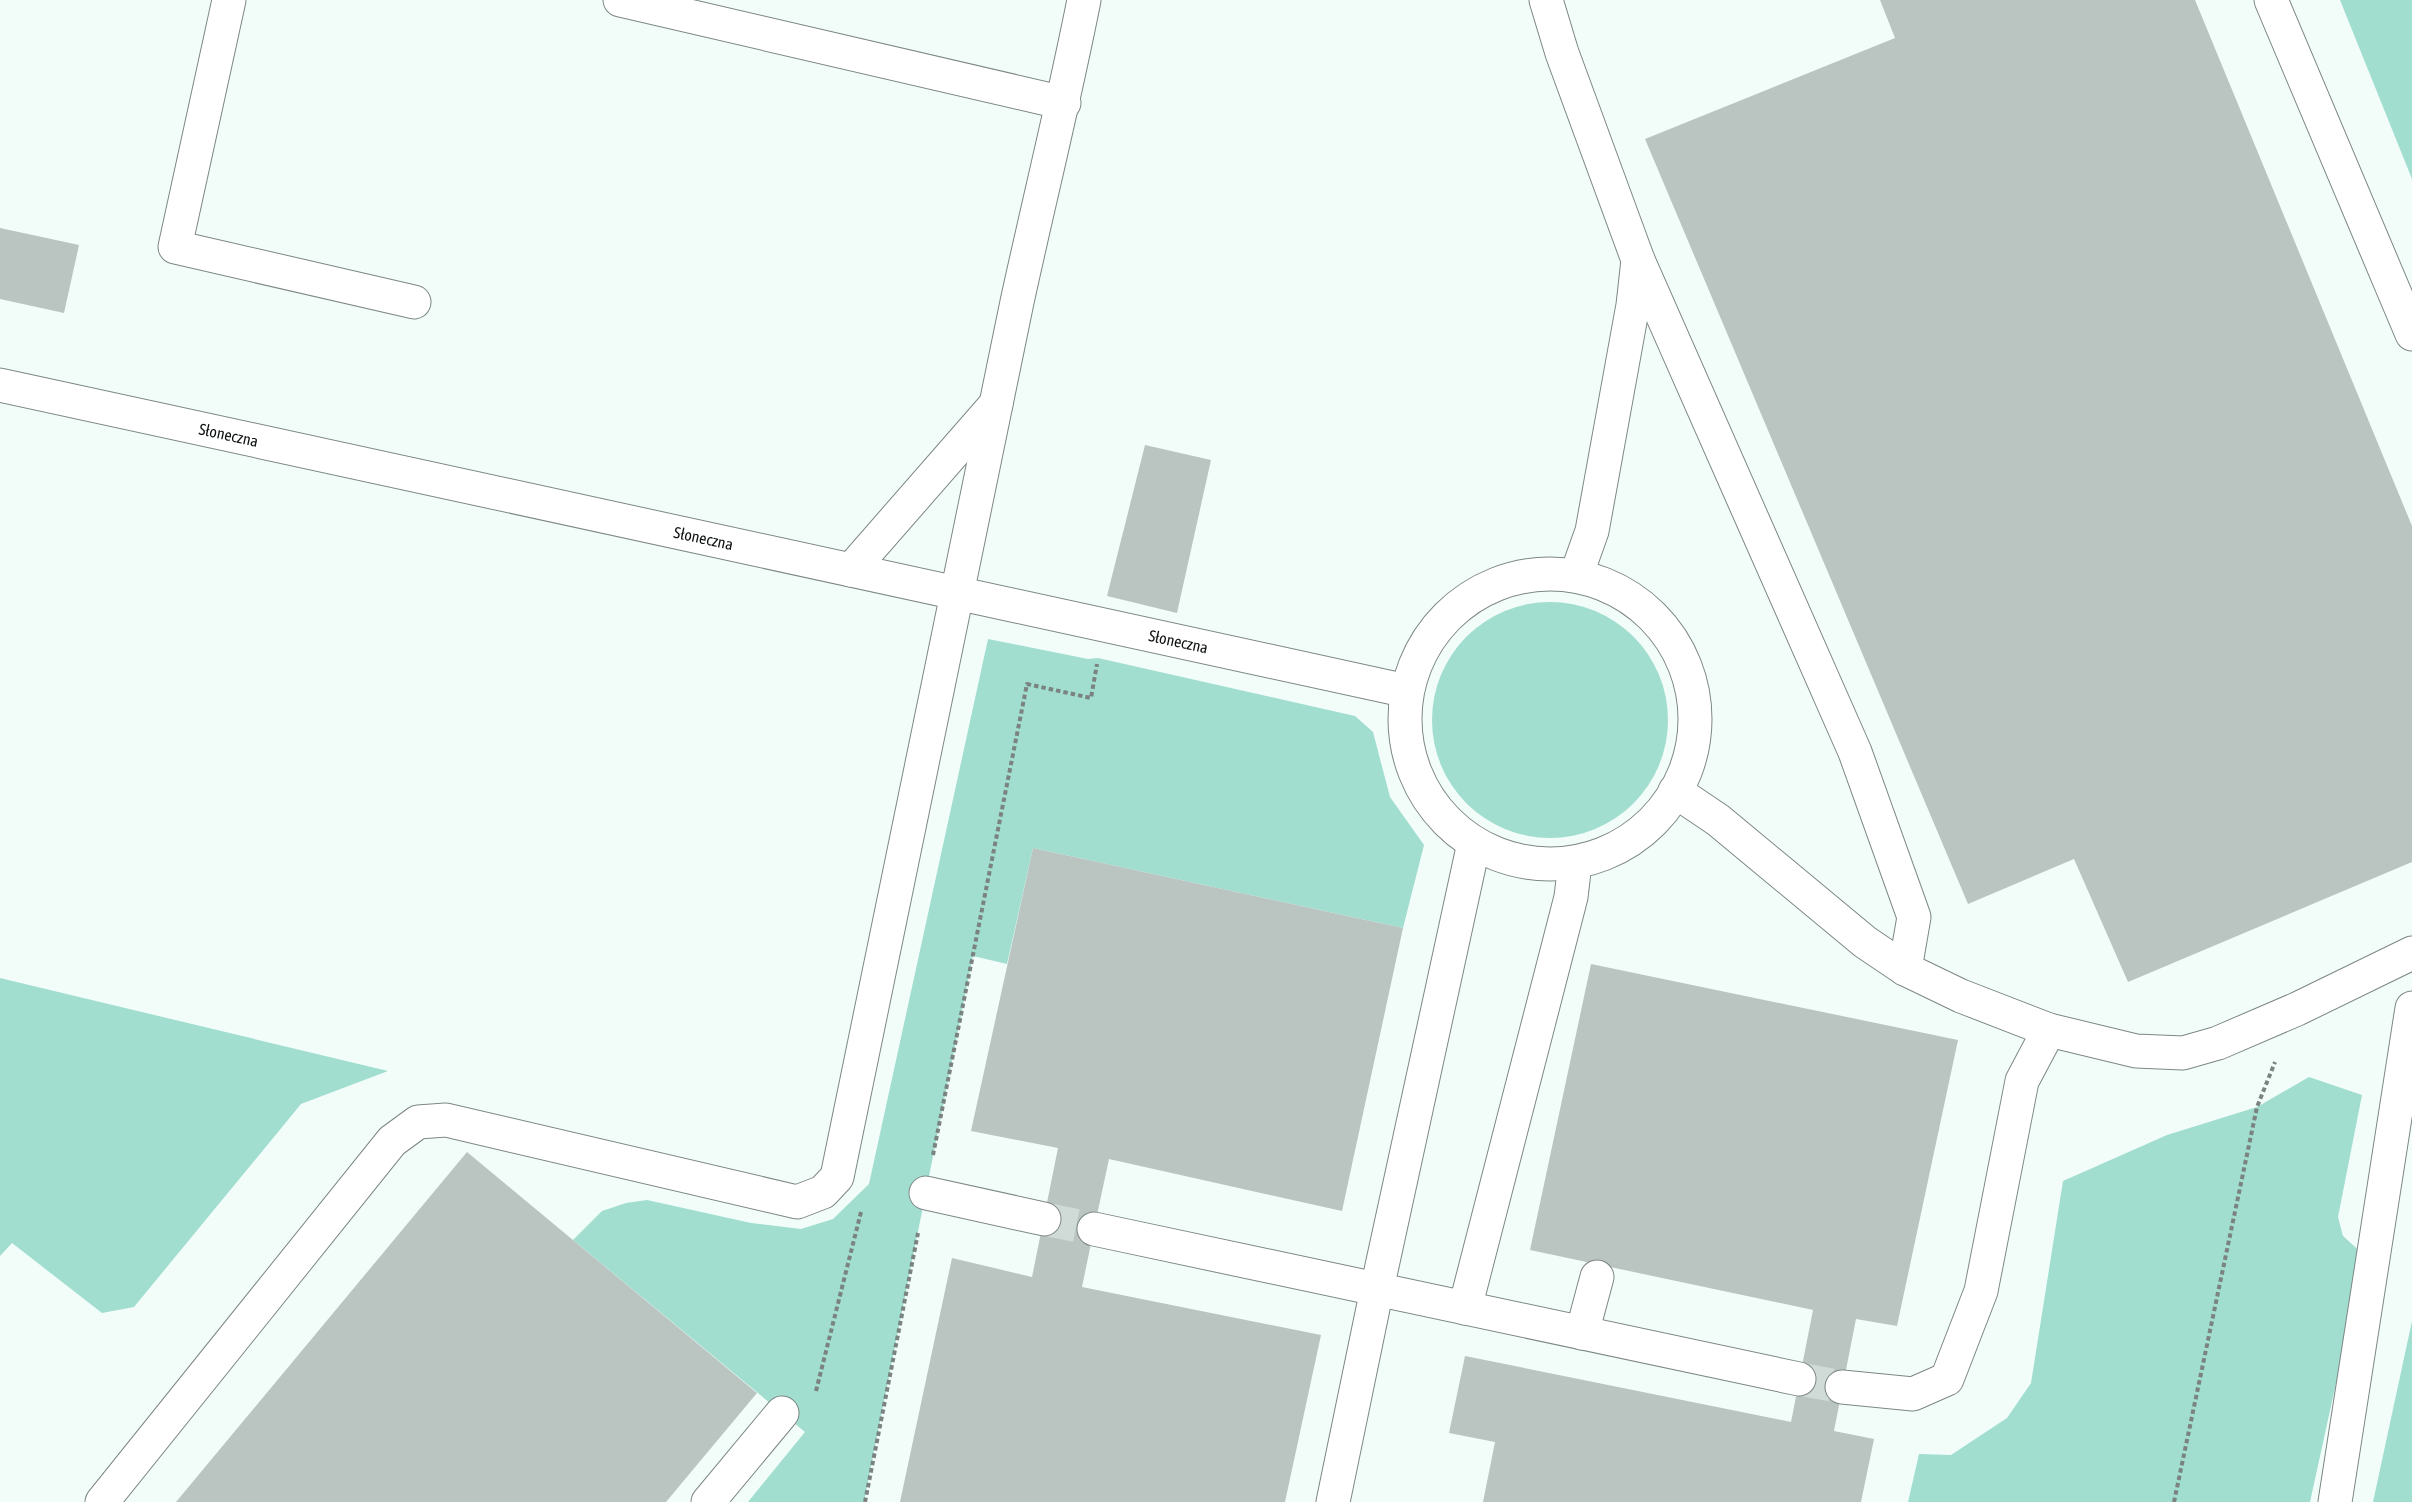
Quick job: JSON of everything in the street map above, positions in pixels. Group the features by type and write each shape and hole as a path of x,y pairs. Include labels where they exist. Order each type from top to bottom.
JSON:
{"lane":[{"path":"229,0 175,247 414,302"},
{"path":"620,0 1064,103"},
{"path":"102,1502 392,1141 418,1122 446,1120 797,1202 823,1192 837,1177 1045,173 1064,103 1084,0"},
{"path":"1546,0 1562,53 1638,260 1855,752 1914,916 1905,969"},
{"path":"2271,0 2412,334"},
{"path":"1576,576 1592,531 1634,305 1638,260"},
{"name":"Słoneczna","path":"0,385 1407,691"},
{"path":"851,570 997,402"},
{"path":"1552,573 1576,576 1592,579 1629,596 1659,622 1682,656 1694,694 1695,735 1685,774 1665,808 1636,837 1600,856 1575,863 1521,861 1491,852 1474,843 1446,821 1425,793 1411,761 1405,726 1407,691 1421,653 1444,619 1475,594 1512,578 1552,573"},
{"path":"1675,791 1718,820 1865,942 1905,969 1961,996 2049,1030 2136,1052 2183,1053 2218,1043 2297,1009 2412,953"},
{"path":"1333,1502 1474,843"},
{"path":"1465,1308 1571,897 1575,863"},
{"path":"2335,1502 2412,1008"},
{"path":"1842,1387 1913,1394 1947,1379 1981,1291 2022,1081 2049,1030"},
{"path":"926,1193 1044,1218"},
{"path":"1094,1229 1799,1378"},
{"path":"1582,1333 1597,1277"},
{"path":"708,1502 782,1413"}],"path":[{"path":"865,1502 1027,684 1091,698 1098,658"},
{"path":"2174,1502 2257,1107 2297,1009"},
{"path":"814,1399 862,1208"}],"green space":[{"path":"2340,0 2412,0 2412,179"},
{"path":"1550,602 1573,604 1606,616 1625,629 1641,645 1654,664 1663,686 1668,720 1666,743 1654,776 1641,795 1625,811 1606,824 1584,833 1550,838 1527,836 1494,824 1475,811 1459,795 1446,776 1437,754 1432,720 1434,697 1446,664 1459,645 1475,629 1494,616 1516,607"},
{"path":"988,639 1088,659 1098,658 1355,716 1373,732 1390,797 1424,845 1403,928 1033,848 1007,964 973,956 864,1502 748,1502 805,1432 573,1240 602,1211 626,1203 647,1200 751,1223 801,1229 833,1219 869,1184"},
{"path":"0,978 388,1071 301,1104 134,1307 102,1313 12,1243 0,1256"},
{"path":"2309,1077 2362,1095 2338,1217 2343,1236 2364,1255 2310,1502 1908,1502 1919,1454 1951,1455 2007,1418 2031,1383 2063,1181 2167,1135 2257,1107"},
{"path":"2412,1321 2412,1502 2373,1502"}],"building":[{"path":"1880,0 2195,0 2412,526 2412,862 2128,982 2074,859 1968,904 1645,139 1895,38"},
{"path":"0,228 79,245 64,313 0,299"},
{"path":"1145,445 1211,460 1177,613 1107,596"},
{"path":"1033,848 1403,928 1342,1211 1109,1159 1082,1287 1321,1335 1285,1502 900,1502 952,1258 1032,1277 1058,1148 971,1131"},
{"path":"1591,964 1958,1040 1897,1326 1856,1319 1834,1431 1874,1439 1861,1502 1483,1502 1495,1442 1449,1433 1465,1356 1791,1422 1813,1310 1530,1250"},
{"path":"467,1152 757,1393 666,1502 176,1502"}],"tunnel":[{"path":"1044,1219 1094,1229"},
{"path":"1799,1379 1842,1387"}]}
